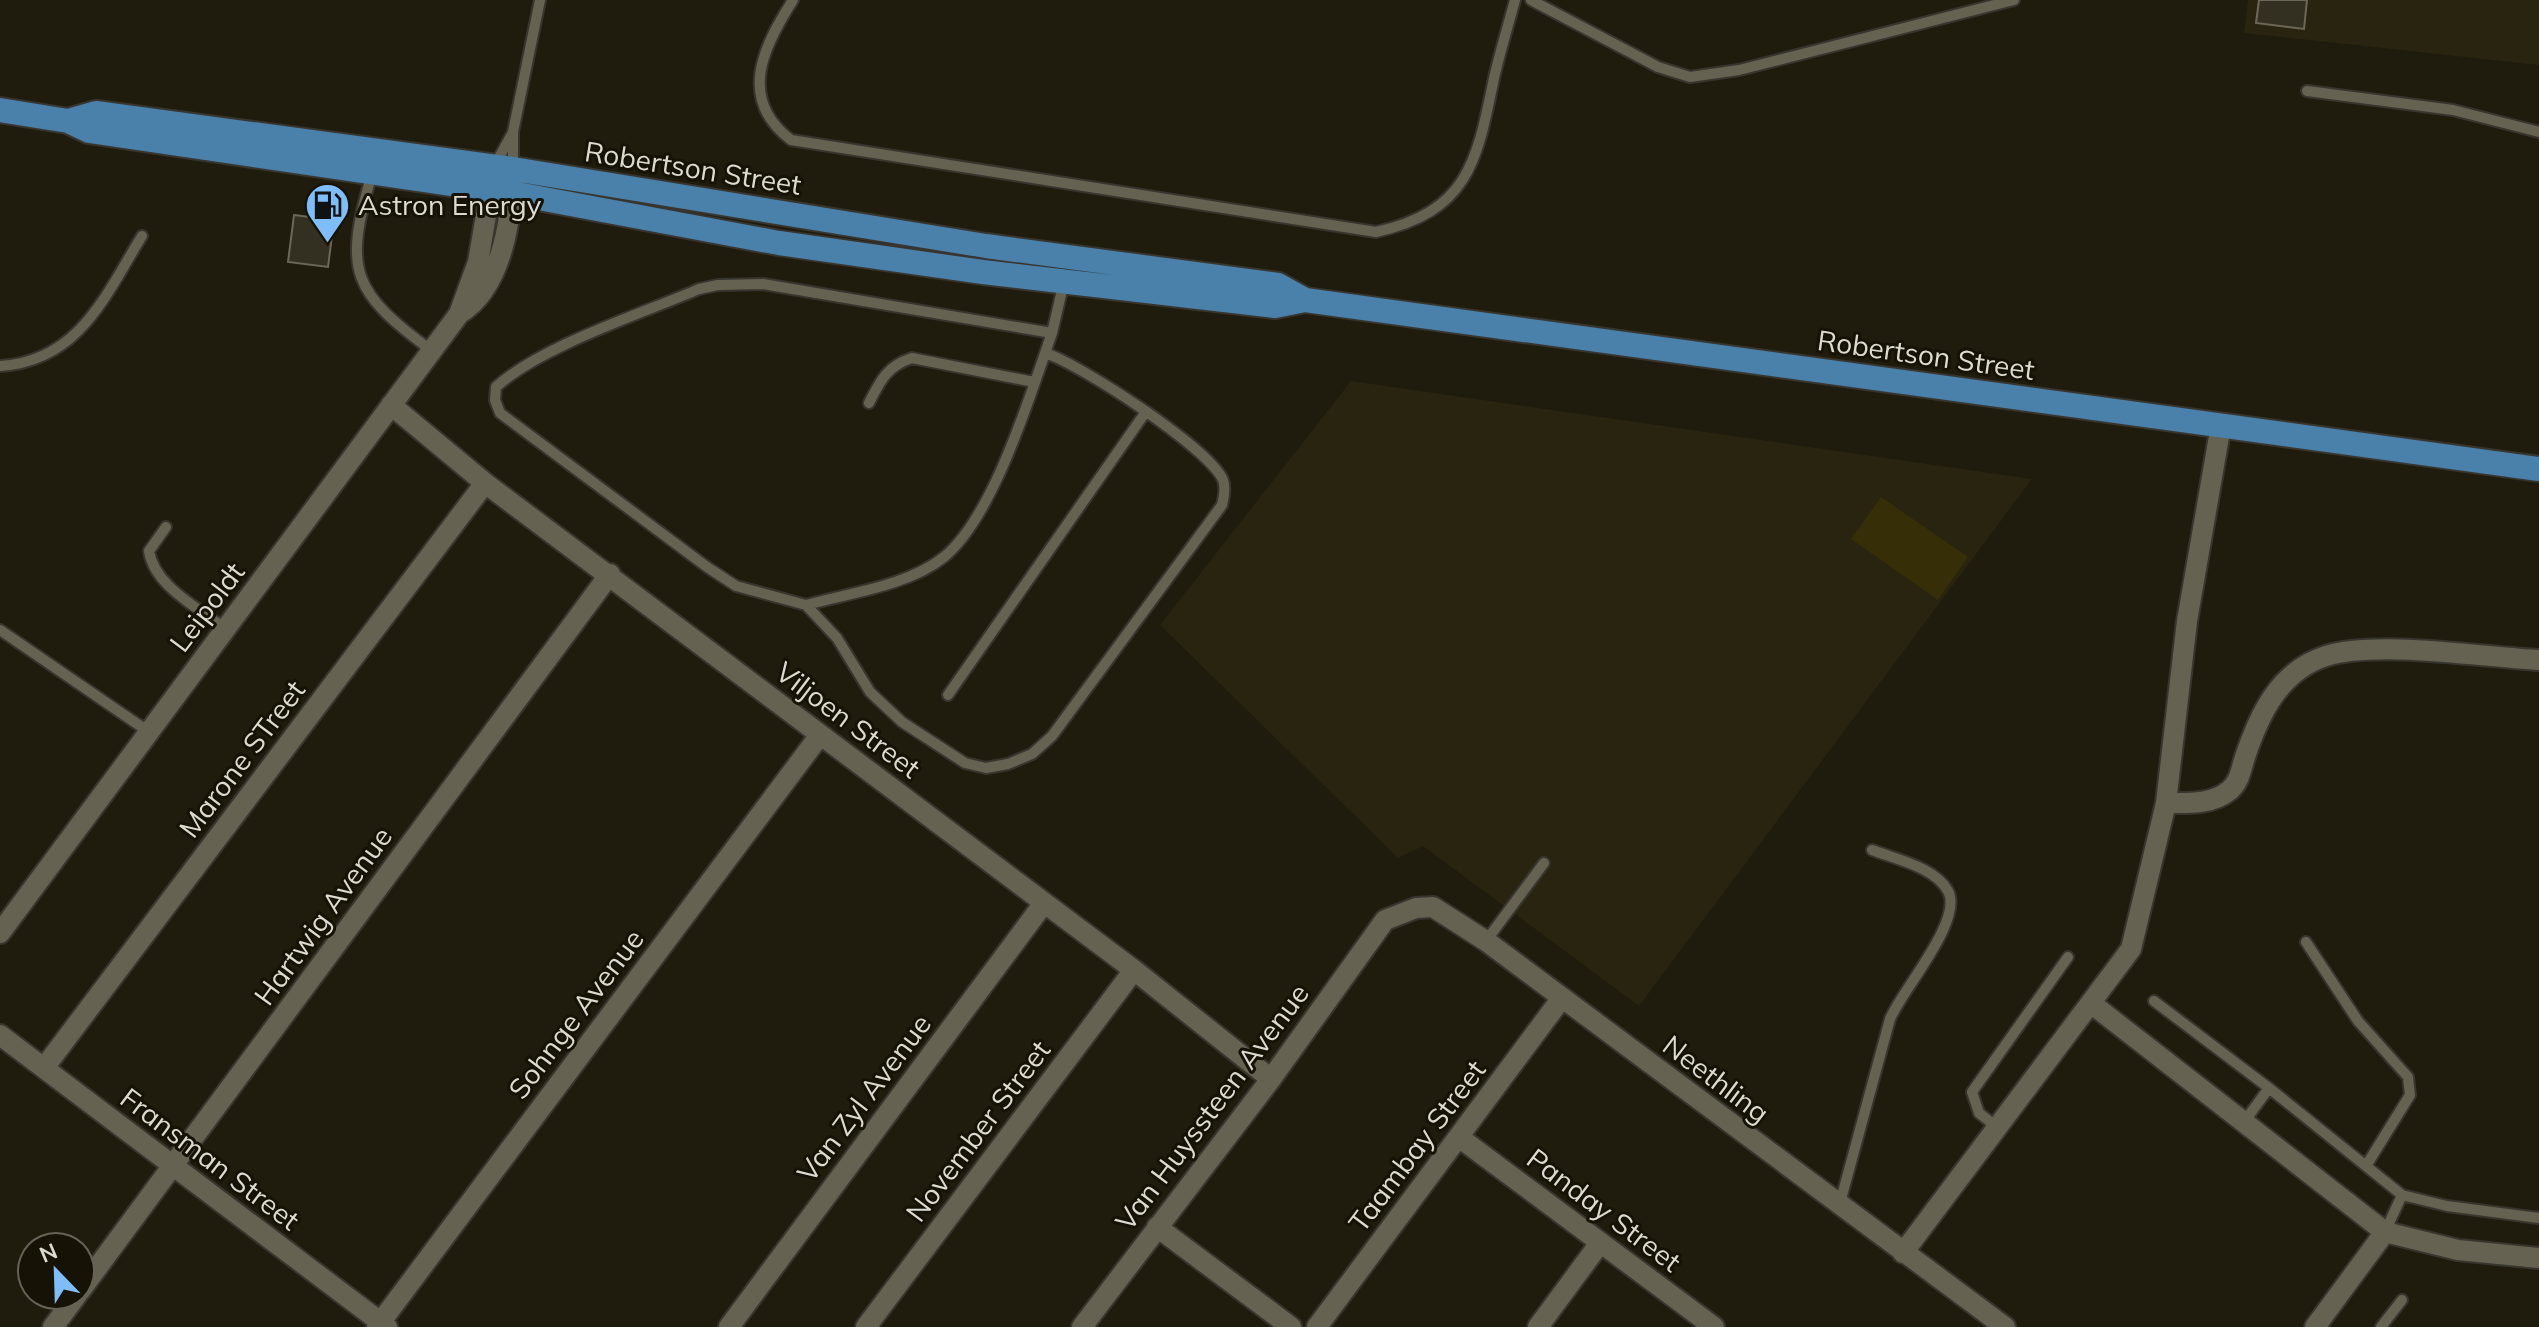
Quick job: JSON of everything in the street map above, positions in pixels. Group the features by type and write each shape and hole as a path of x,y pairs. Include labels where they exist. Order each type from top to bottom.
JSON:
{"main road":[{"name":"Robertson Street","path":"0,110 68,121 89,131 372,173 502,180 779,243 1064,282 1275,306 1305,300 2539,469"},
{"name":"Robertson Street","path":"68,121 96,113 502,180 1278,285 1305,300"}],"street":[{"name":"Leipoldt","path":"4,920 149,732 459,314 502,180"},
{"name":"Viljoen Street","path":"391,405 485,483 1134,970 1271,1079"},
{"path":"1903,1253 2131,949 2166,803 2187,621 2221,425"},
{"name":"Marone STreet","path":"44,1068 485,483"},
{"name":"Hartwig Avenue","path":"96,1269 610,574"},
{"path":"2166,803 2199,803 2231,789 2239,777 2268,698 2291,676 2325,656 2373,649 2539,660"},
{"name":"Sohnge Avenue","path":"382,1325 820,735"},
{"name":"Van Zyl Avenue","path":"729,1327 1044,903"},
{"name":"Neethling","path":"1385,920 1416,908 1433,907 1486,941 1995,1324"},
{"name":"Van Huyssteen Avenue","path":"1082,1327 1271,1079 1385,920"},
{"name":"November Street","path":"866,1327 1134,970"},
{"name":"Taambay Street","path":"1317,1327 1561,999"},
{"path":"2092,1004 2385,1232 2458,1250 2539,1258"},
{"name":"Fransman Street","path":"0,1035 382,1325"},
{"name":"Panday Street","path":"1460,1138 1714,1327"},
{"path":"1157,1227 1291,1327"},
{"path":"2315,1327 2385,1232"},
{"path":"1538,1327 1600,1243"}],"lane":[{"path":"502,180 540,0"},
{"path":"793,0 777,25 758,84 767,118 791,140 1376,232 1413,221 1452,196 1477,156 1500,50 1515,0"},
{"path":"1531,0 1658,67 1690,77 1739,70 2014,0"},
{"path":"2307,91 2453,110 2539,132"},
{"path":"502,180 513,132"},
{"path":"372,173 357,240 357,262 364,286 387,318 432,351"},
{"path":"0,366 20,364 61,348 89,321 142,236"},
{"path":"1052,333 763,284 718,285 699,289 541,357 513,372 496,387 495,400 500,413 707,567 736,586 806,605 891,581 943,558 965,535 987,500 1045,353 1052,333 1069,256"},
{"path":"806,605 837,638 870,692 934,745 965,763 986,768 1032,754 1052,736 1222,505 1223,481 1200,453 1145,413 1081,369 1045,353"},
{"path":"869,403 884,374 897,363 912,358 1034,382"},
{"path":"948,695 1145,413"},
{"path":"166,527 149,551 151,566 164,581 225,629"},
{"path":"0,630 149,732"},
{"path":"1839,1205 1890,1019 1899,997 1948,926 1951,907 1949,892 1937,880 1918,867 1872,850"},
{"path":"1486,941 1544,863"},
{"path":"2306,942 2342,999 2408,1077 2411,1085 2410,1095 2366,1166"},
{"path":"1998,1128 1979,1113 1972,1092 2068,957"},
{"path":"2154,1001 2402,1195 2447,1206 2539,1218"},
{"path":"2244,1122 2269,1088"},
{"path":"2385,1232 2402,1195"},
{"path":"2381,1327 2402,1300"}],"shaded area":[{"path":"2248,0 2539,0 2539,65 2244,33"},
{"path":"1351,381 2032,479 1639,1006 1423,846 1398,858 1160,625"},
{"path":"1881,497 1968,557 1938,600 1851,539"}],"building":[{"path":"2259,0 2307,0 2304,29 2256,23"},
{"path":"294,215 334,220 328,267 288,262"}],"place":[{"name":"Astron Energy","path":"327,244"}]}
